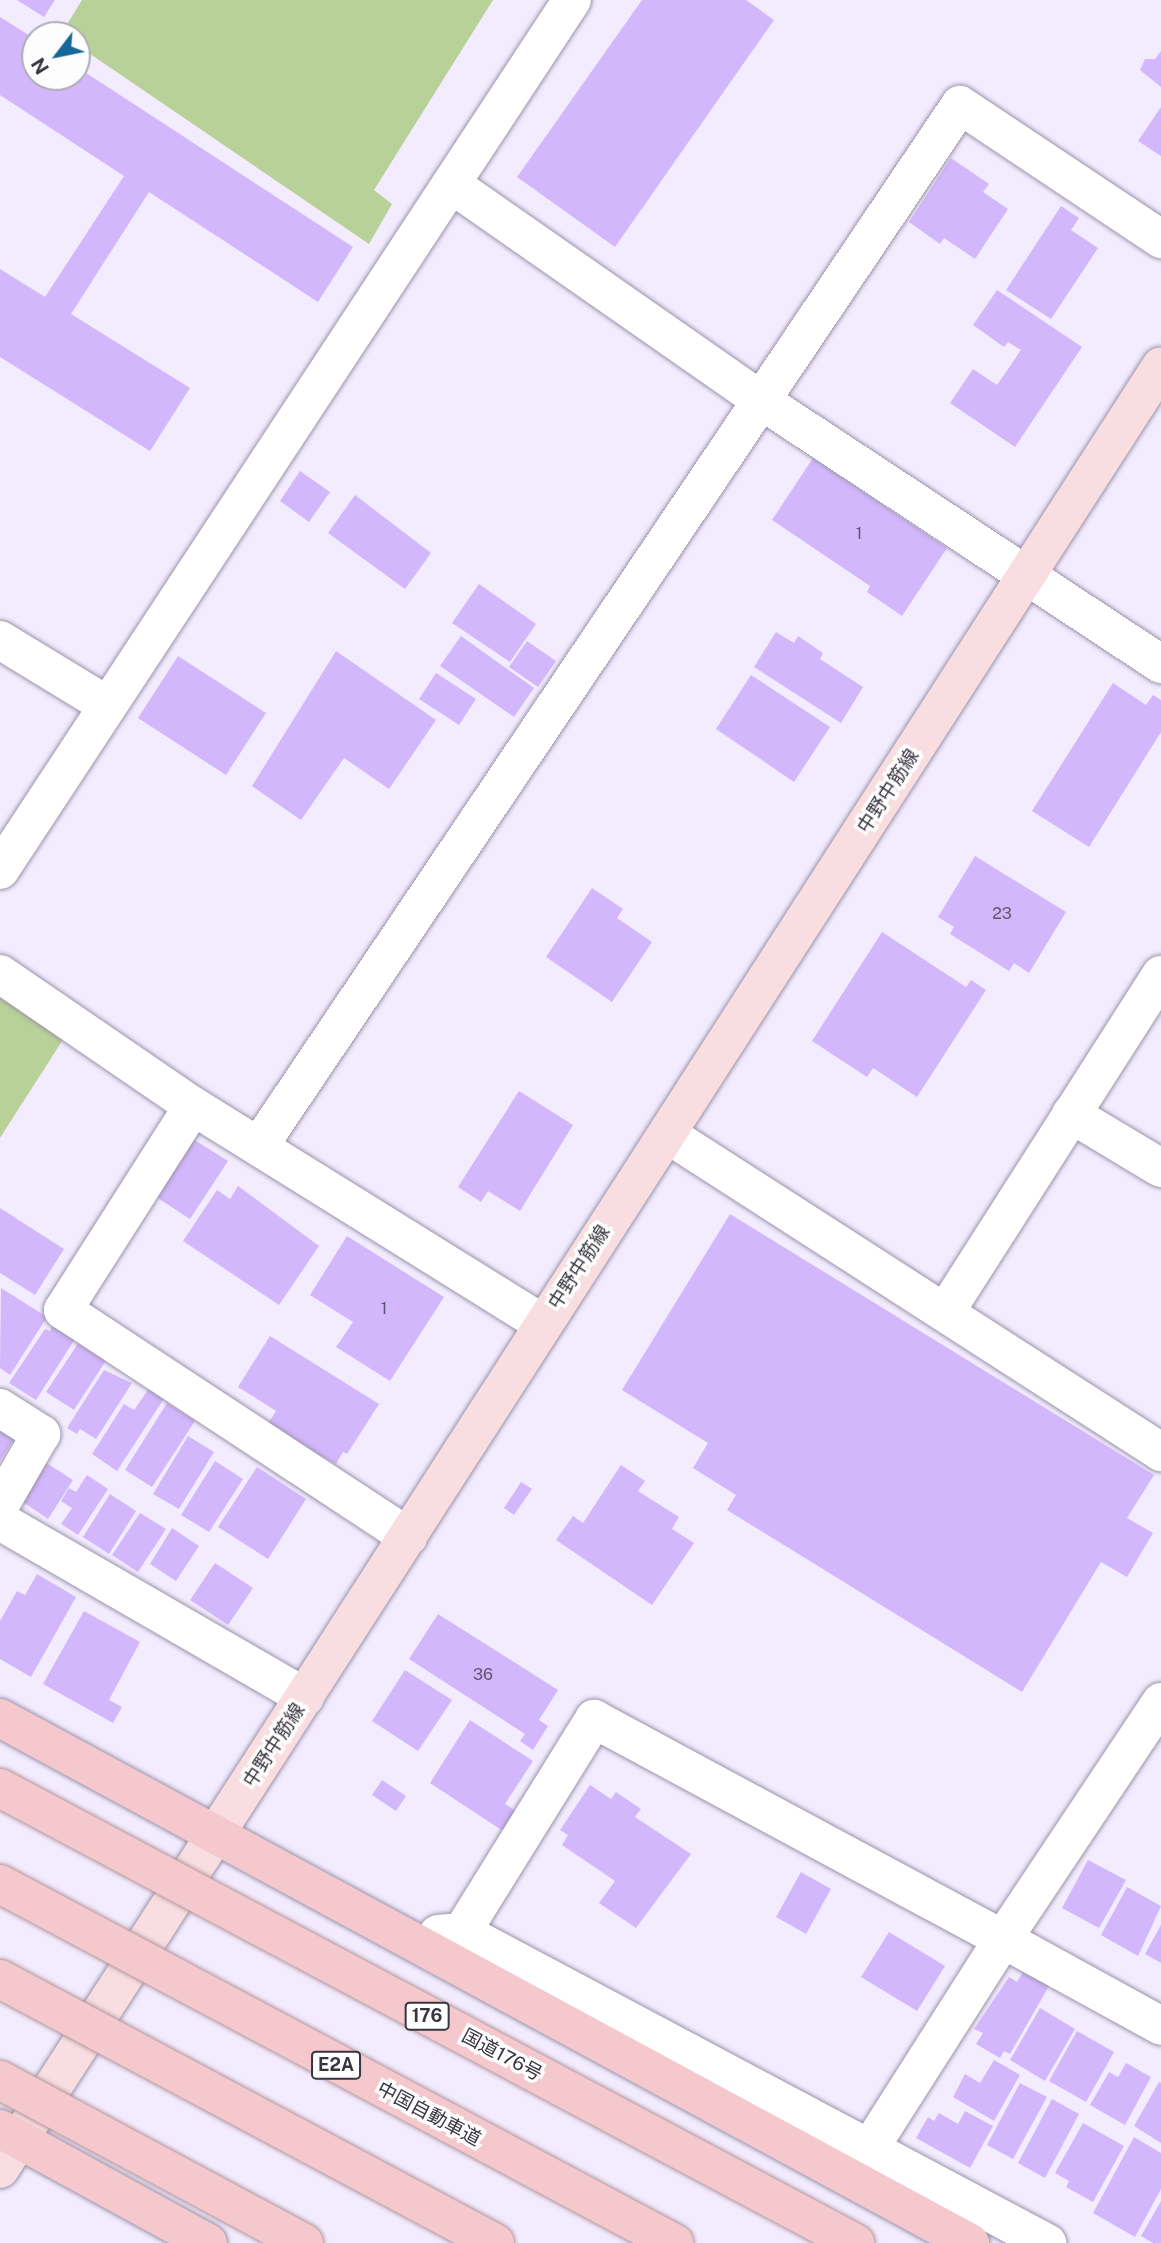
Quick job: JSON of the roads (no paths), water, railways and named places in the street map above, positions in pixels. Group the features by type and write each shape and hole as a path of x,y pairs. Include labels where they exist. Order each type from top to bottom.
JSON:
{"highway":[{"path":"0,1718 401,1938 970,2243"},
{"name":"国道176号","path":"0,1788 855,2243"},
{"name":"中国自動車道","path":"0,1884 674,2243"},
{"path":"0,1979 495,2243"},
{"path":"0,2080 304,2243"},
{"path":"6,2146 208,2243"}],"main road":[{"name":"中野中筋線","path":"6,2146 216,1836 542,1323 667,1134 1161,366"}],"street":[{"path":"0,870 572,0"},
{"path":"259,1146 960,105 1161,239"},
{"path":"451,184 762,401 1161,664"},
{"path":"0,640 107,705"},
{"path":"0,974 193,1106 542,1323"},
{"path":"946,1311 1161,975"},
{"path":"193,1106 63,1310 408,1537"},
{"path":"1071,1114 1161,1168"},
{"path":"667,1134 1161,1451"},
{"path":"0,1408 41,1434 0,1505"},
{"path":"0,1521 305,1696"},
{"path":"871,2146 1003,1939 1150,1745 1161,1702"},
{"path":"462,1932 594,1719 1161,2026"},
{"path":"401,1938 462,1932 871,2146 1047,2243"}]}
